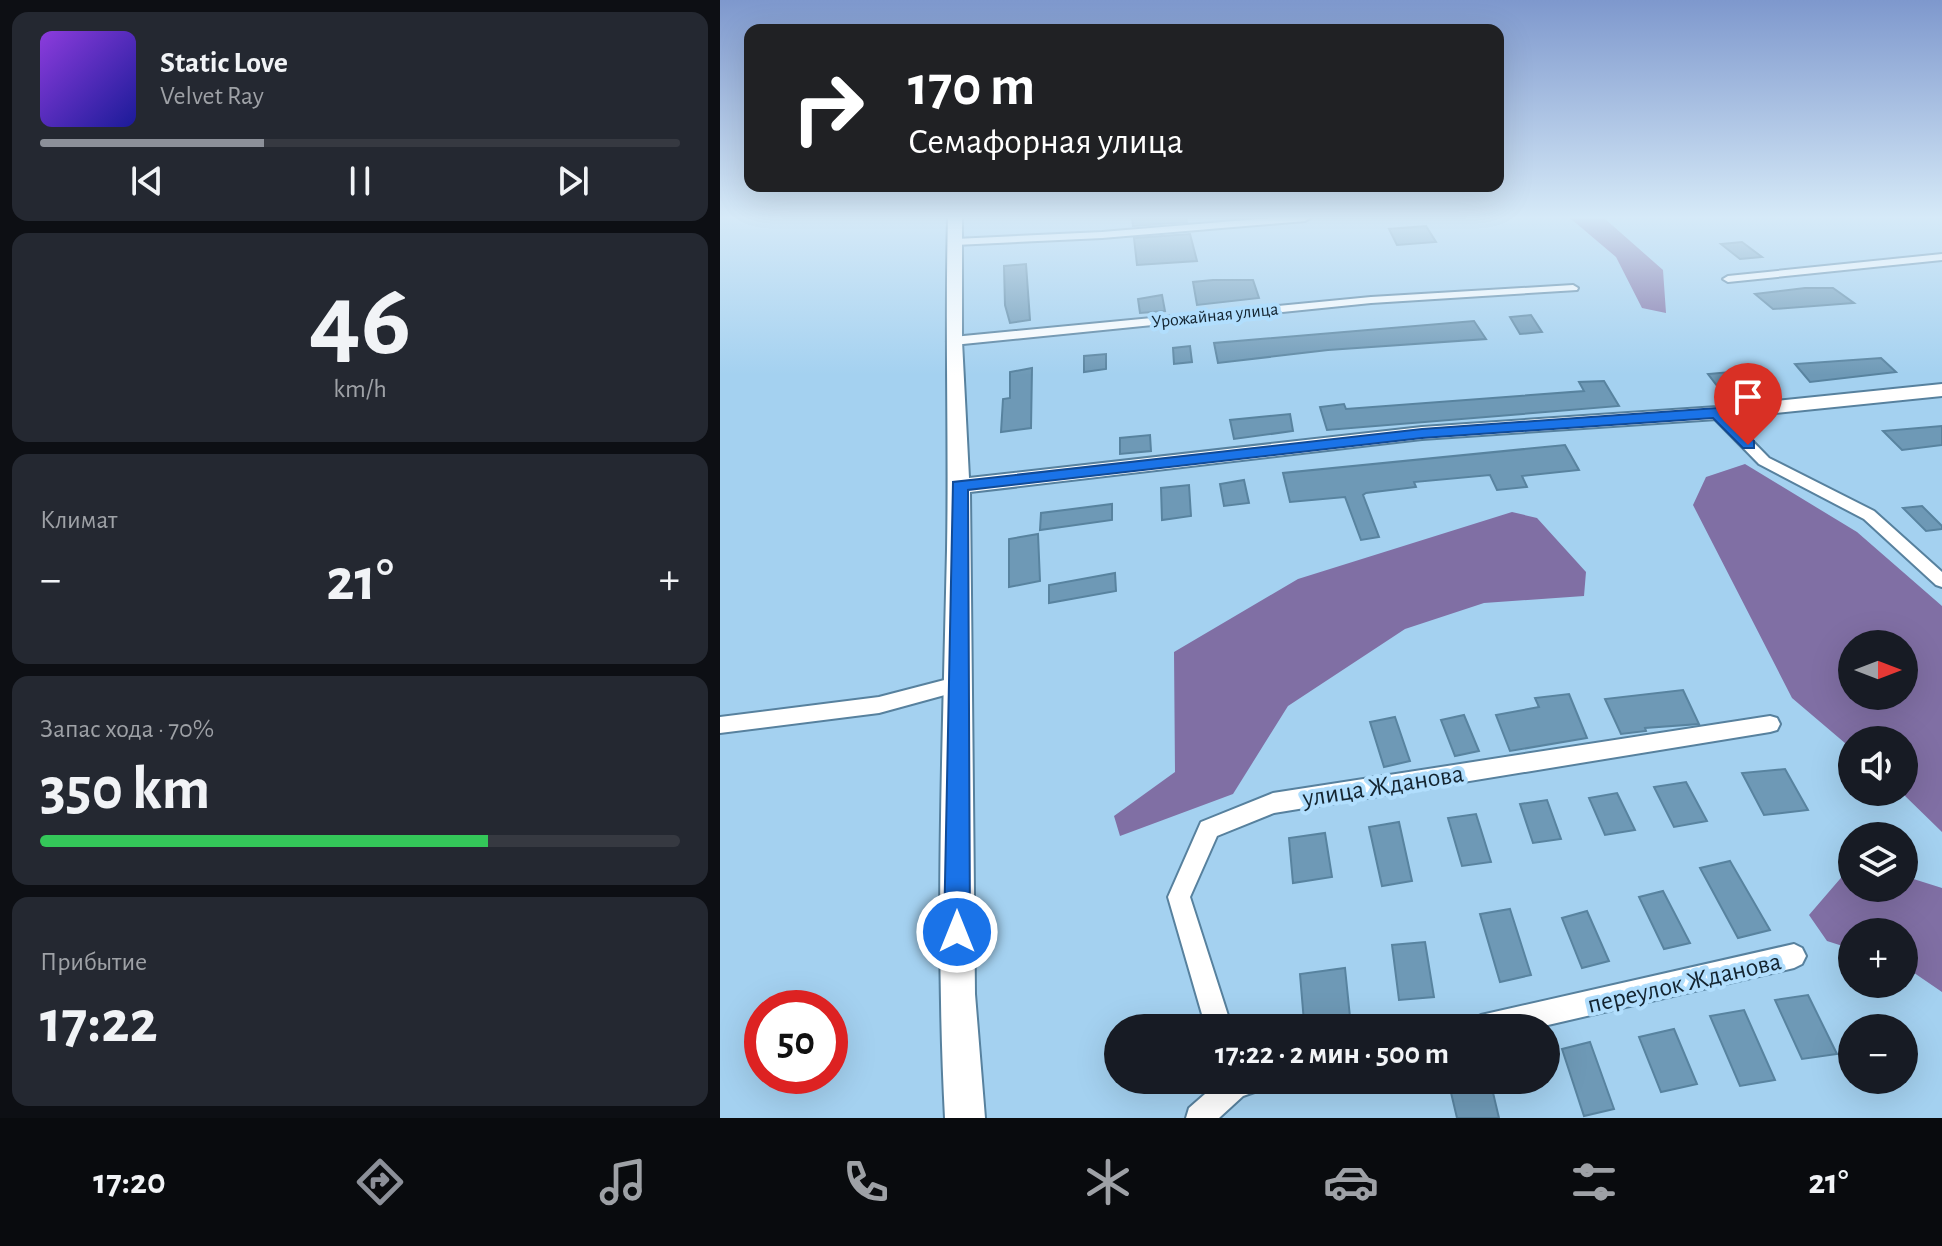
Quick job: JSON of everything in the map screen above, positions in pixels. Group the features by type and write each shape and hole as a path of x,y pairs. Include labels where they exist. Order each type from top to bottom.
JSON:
{"main road":[{"path":"954,270 953,341 959,486 957,994 965,1118"},
{"path":"959,486 1422,433 1717,413 1942,390"}],"street":[{"path":"1728,279 1814,270"},
{"name":"Урожайная улица","path":"953,341 1371,300 1573,288"},
{"path":"1717,413 1764,461 1869,515 1941,578"},
{"path":"720,725 879,705 956,685"},
{"name":"улица Жданова","path":"1215,1014 1179,897 1209,829 1273,803 1770,724"},
{"name":"переулок Жданова","path":"1542,1014 1794,956"},
{"path":"1199,1118 1227,1094"}],"shaded area":[{"path":"1623,270 1663,270 1666,313 1642,308"},
{"path":"1745,464 1857,532 1942,606 1942,832 1915,806 1918,806 1918,726 1838,726 1838,737 1792,698 1693,505 1706,477"},
{"path":"1512,512 1537,518 1586,572 1584,596 1484,603 1405,629 1288,706 1233,794 1120,836 1114,816 1175,772 1174,652 1298,579"},
{"path":"1918,880 1942,888 1942,992 1918,976 1918,918 1838,918 1838,945 1827,941 1809,915 1838,881 1838,902 1918,902"}],"building":[{"path":"1004,270 1026,270 1030,320 1010,323 1005,305"},
{"path":"1253,280 1259,298 1197,305 1193,282"},
{"path":"1833,288 1854,303 1773,309 1755,294"},
{"path":"1162,295 1165,311 1140,313 1138,299"},
{"path":"1531,315 1542,332 1520,334 1510,317"},
{"path":"1474,321 1486,339 1328,350 1218,363 1214,343"},
{"path":"1190,346 1192,362 1174,364 1173,348"},
{"path":"1106,354 1106,369 1084,372 1084,356"},
{"path":"1881,358 1896,372 1810,382 1795,364"},
{"path":"1032,368 1031,428 1001,432 1003,399 1010,398 1010,372"},
{"path":"1735,372 1748,389 1721,391 1708,374"},
{"path":"1604,381 1619,406 1327,430 1320,407 1344,404 1346,409 1584,391 1579,382"},
{"path":"1290,414 1293,431 1234,439 1230,420"},
{"path":"1942,426 1942,445 1902,450 1883,431"},
{"path":"1150,435 1151,451 1120,454 1120,438"},
{"path":"1565,445 1579,470 1522,476 1527,487 1497,490 1490,475 1414,482 1416,487 1366,493 1363,495 1379,537 1361,540 1345,497 1290,502 1283,473"},
{"path":"1244,480 1249,503 1224,506 1220,484"},
{"path":"1189,485 1191,516 1162,520 1161,488"},
{"path":"1112,504 1112,520 1040,530 1041,513"},
{"path":"1922,506 1942,529 1926,531 1903,508"},
{"path":"1038,534 1040,581 1009,587 1009,539"},
{"path":"1115,573 1116,591 1049,603 1049,585"},
{"path":"1683,690 1699,724 1645,728 1646,731 1621,734 1605,699"},
{"path":"1569,694 1587,738 1510,751 1496,715 1539,707 1535,698"},
{"path":"1464,715 1479,751 1455,756 1441,720"},
{"path":"1395,717 1410,761 1384,767 1370,722"},
{"path":"1785,769 1808,810 1764,815 1742,773"},
{"path":"1686,782 1707,821 1674,827 1654,787"},
{"path":"1617,793 1635,830 1605,835 1589,798"},
{"path":"1547,800 1561,839 1533,843 1520,804"},
{"path":"1476,814 1491,862 1462,866 1448,818"},
{"path":"1399,822 1412,881 1382,886 1369,827"},
{"path":"1325,833 1332,877 1293,883 1289,838"},
{"path":"1730,861 1770,930 1738,938 1700,868"},
{"path":"1663,891 1690,943 1664,949 1639,897"},
{"path":"1510,909 1531,975 1500,982 1480,914"},
{"path":"1587,911 1609,961 1582,968 1562,918"},
{"path":"1425,942 1434,997 1399,1000 1392,945"},
{"path":"1345,968 1350,1014 1303,1014 1300,974"},
{"path":"1808,995 1837,1054 1802,1059 1775,1000"},
{"path":"1744,1010 1775,1080 1740,1086 1710,1016"},
{"path":"1674,1029 1697,1084 1661,1092 1639,1037"},
{"path":"1590,1042 1614,1109 1584,1116 1562,1049"},
{"path":"1451,1094 1493,1094 1499,1118 1457,1118"}],"route":[{"path":"957,932 959,486 1422,433 1717,413 1748,445"}]}
